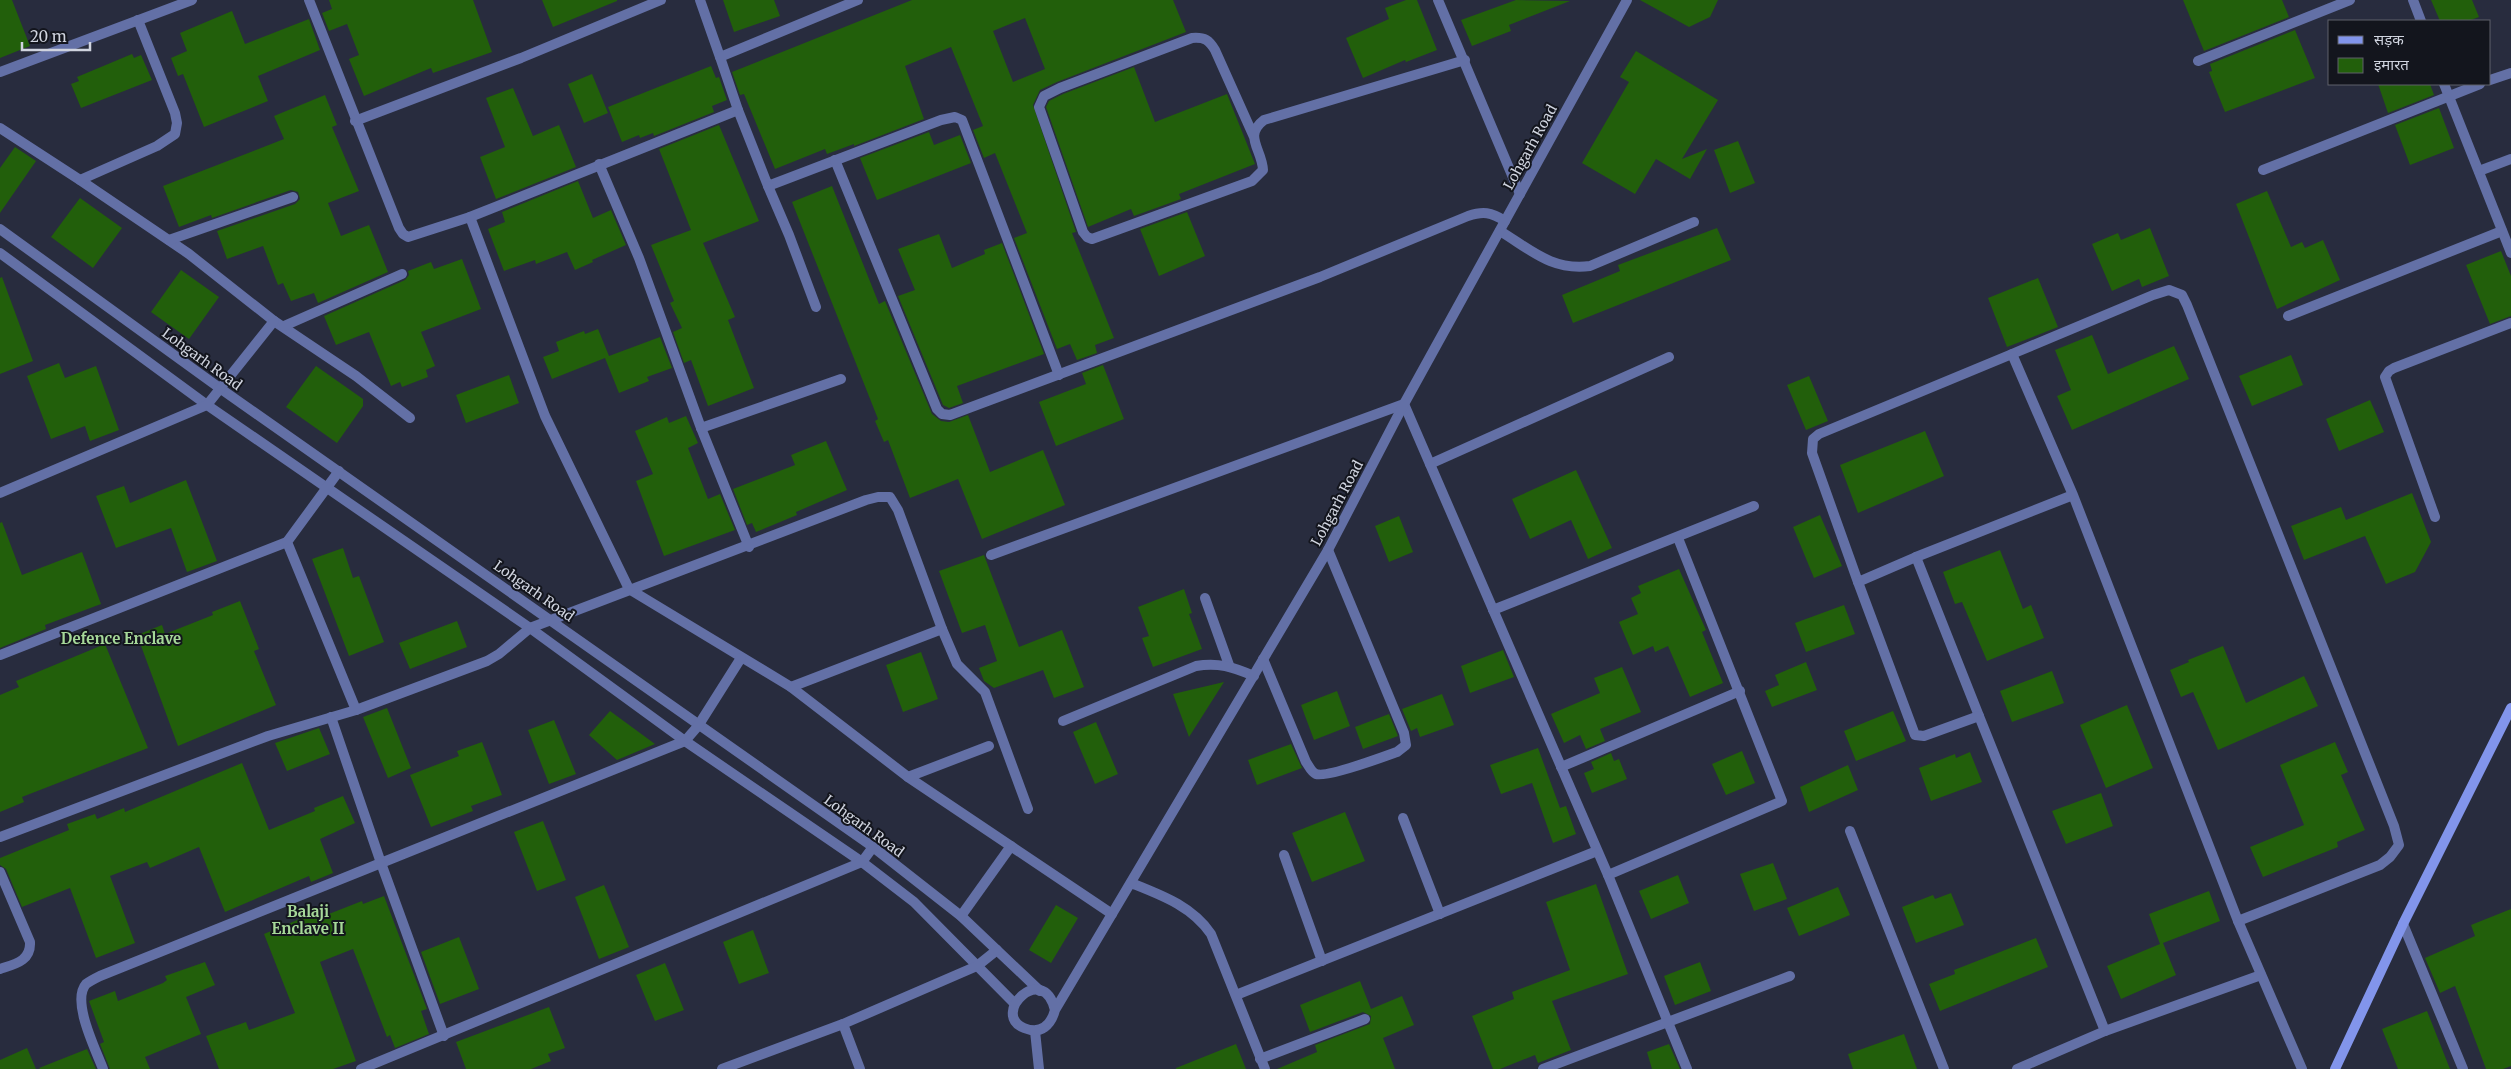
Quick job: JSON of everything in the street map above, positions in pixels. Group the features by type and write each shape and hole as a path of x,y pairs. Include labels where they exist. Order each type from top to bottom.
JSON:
{"street":[{"path":"0,72 192,0"},
{"path":"309,0 355,121 403,234 408,237 470,217 738,110"},
{"path":"355,121 512,62 661,0"},
{"path":"700,0 738,110 789,235 816,308"},
{"path":"720,56 839,3 858,0"},
{"path":"1438,0 1465,60 1520,194"},
{"name":"Lohgarh Road","path":"1054,1010 1328,550 1404,404 1627,0"},
{"path":"2198,61 2350,0"},
{"path":"2412,0 2421,20"},
{"path":"80,180 157,146 174,134 175,113 138,20"},
{"path":"1254,137 1215,50 1210,41 1202,37 1192,38 1060,88 1044,96 1039,107 1084,232 1087,238 1092,239 1252,181 1263,170 1254,137 1258,125 1264,120 1465,60"},
{"path":"2491,80 2511,73"},
{"path":"2444,85 2511,253"},
{"path":"2263,170 2448,94 2477,85"},
{"path":"768,186 941,120 954,117 962,120 1059,375"},
{"path":"0,128 169,240 274,320 356,376 410,418"},
{"path":"2479,171 2511,159"},
{"path":"834,160 938,409 942,414 960,413 1320,277 1468,216 1481,212 1493,214 1505,221"},
{"path":"599,164 639,258 701,428 750,547"},
{"path":"169,240 293,197"},
{"path":"470,217 545,416 629,589 791,688 908,777 1112,914"},
{"path":"1500,231 1550,262 1573,268 1590,266 1694,222"},
{"name":"Lohgarh Road","path":"0,229 221,389 552,620 698,726 873,847 961,916 1040,990"},
{"path":"2288,316 2502,231"},
{"path":"0,253 207,405 530,628 685,741 862,862 914,902 1014,1003"},
{"path":"284,326 402,274"},
{"path":"1979,716 1924,736 1915,735 1817,471 1812,453 1813,439 2153,295 2169,290 2182,295 2394,826 2399,845 2390,857 2380,865 2238,921"},
{"path":"0,493 207,405 274,320"},
{"path":"2435,517 2385,377 2394,368 2511,323"},
{"path":"2012,354 2073,495 2238,921 2302,1069"},
{"path":"1430,464 1670,357"},
{"path":"701,428 841,379"},
{"path":"992,555 1266,457 1404,404 1608,875 1687,1069"},
{"path":"0,655 287,542 339,471"},
{"path":"1858,582 2073,495"},
{"path":"0,837 268,736 356,710 487,661 499,654 530,628 629,589 750,547 878,496 890,498 898,510 957,664 985,692 1028,809"},
{"path":"1493,610 1678,538 1754,506"},
{"path":"1608,875 1782,802 1740,690 1678,538"},
{"path":"287,542 356,710"},
{"path":"1263,659 1306,762 1311,770 1317,774 1329,774 1397,752 1406,745 1404,733 1328,550"},
{"path":"1916,557 2105,1031"},
{"path":"1206,598 1228,665"},
{"path":"791,688 942,629"},
{"path":"103,1069 82,1012 80,998 86,984 100,976 685,741 698,726 741,658"},
{"path":"1063,721 1196,666 1211,663 1228,665 1254,676"},
{"path":"1561,768 1740,690"},
{"path":"2335,1069 2403,924 2511,708"},
{"path":"331,717 381,863 444,1036"},
{"path":"908,777 989,746"},
{"path":"1403,818 1440,914"},
{"path":"1850,831 1944,1069"},
{"path":"961,916 1011,846"},
{"path":"361,1069 862,862 873,847"},
{"path":"1236,995 1597,851"},
{"path":"1284,855 1322,960"},
{"path":"0,872 30,942 30,950 26,957 0,969"},
{"path":"1131,883 1171,899 1202,920 1211,934 1265,1069"},
{"path":"2403,924 2462,1069"},
{"path":"722,1069 843,1024 977,966 997,950"},
{"path":"2017,1069 2105,1031 2261,975"},
{"path":"1542,1069 1790,976"},
{"path":"1040,990 1052,1002 1054,1010 1052,1020 1045,1028 1035,1031 1022,1028 1014,1017 1014,1003 1023,993 1040,990"},
{"path":"1260,1058 1365,1019"},
{"path":"843,1024 860,1069"},
{"path":"1035,1031 1039,1069"}],"building":[{"path":"0,0 12,0 30,46 0,58"},
{"path":"329,0 473,0 492,52 433,73 431,68 364,96 349,59 359,55 347,24 329,31 322,13 332,9"},
{"path":"542,0 617,0 617,1 553,27"},
{"path":"723,0 774,0 780,16 734,32"},
{"path":"912,0 1173,0 1186,32 1040,90 1033,105 1076,232 1072,233 1114,338 1095,345 1097,353 1077,360 1070,344 1057,349 1014,238 1027,233 995,153 984,158 973,130 983,126 951,47 905,66 924,119 854,146 854,144 827,154 825,149 775,169 744,94 740,95 732,72","holes":["1025,18 1045,69 1013,82 993,31"]},
{"path":"1406,0 1417,0 1437,50 1406,62 1405,60 1363,78 1346,38 1389,19 1385,8"},
{"path":"1516,0 1570,1 1509,25 1511,31 1472,46 1461,20"},
{"path":"1640,0 1718,0 1710,17 1689,27"},
{"path":"2183,0 2282,0 2289,17 2204,51"},
{"path":"2431,0 2472,0 2479,17 2471,20 2440,20"},
{"path":"232,11 245,44 309,19 320,50 258,76 268,101 204,127 183,74 178,76 171,58 187,51 180,33"},
{"path":"2295,30 2315,78 2225,112 2209,72 2212,71 2210,64"},
{"path":"1636,51 1718,100 1682,159 1707,149 1690,179 1656,159 1635,194 1582,163 1629,82 1620,77"},
{"path":"132,54 134,58 141,55 152,80 81,108 71,84 79,81 77,77"},
{"path":"711,66 716,78 719,77 727,100 712,106 714,112 654,136 653,133 640,138 639,135 622,142 608,107"},
{"path":"1134,67 1155,122 1227,94 1255,164 1179,194 1181,199 1134,216 1131,209 1088,227 1046,107 1049,101 1063,94"},
{"path":"592,74 608,113 584,123 568,84"},
{"path":"2378,85 2430,85 2434,95 2388,113"},
{"path":"513,88 533,136 559,125 576,167 496,199 480,157 505,147 486,98"},
{"path":"325,95 337,125 332,127 359,191 328,203 341,236 369,225 388,272 318,303 314,293 291,301 283,283 278,285 263,246 227,259 217,231 295,204 300,199 298,192 291,190 212,218 211,215 179,227 163,186 284,139 274,116"},
{"path":"2439,108 2454,148 2410,165 2395,125"},
{"path":"719,125 759,221 703,243 735,317 728,320 754,388 708,406 691,360 684,363 673,332 682,328 670,303 674,301 651,245 691,230 659,149"},
{"path":"929,132 934,145 960,135 971,163 877,200 860,158"},
{"path":"1738,141 1755,183 1730,193 1714,150"},
{"path":"15,147 36,161 0,213 0,168"},
{"path":"578,181 593,218 611,210 626,245 575,270 567,252 536,264 535,260 504,271 488,229 505,222 502,212"},
{"path":"832,186 879,304 885,301 932,414 941,421 949,422 968,415 990,472 1043,450 1065,505 982,539 958,479 910,498 888,440 884,442 875,421 878,419 792,202"},
{"path":"2267,191 2291,247 2302,242 2305,248 2323,240 2340,280 2277,309 2236,204"},
{"path":"80,198 122,228 93,268 51,237"},
{"path":"1187,212 1205,256 1159,276 1140,229"},
{"path":"1717,228 1731,260 1573,323 1562,295 1620,271 1618,265"},
{"path":"2150,228 2169,276 2142,287 2139,279 2112,291 2092,244 2118,233 2121,240"},
{"path":"939,234 952,268 985,254 984,250 1002,243 1044,354 957,386 963,403 949,408 943,405 898,296 915,290 898,249"},
{"path":"2501,251 2511,276 2511,316 2490,324 2466,265"},
{"path":"462,259 481,309 421,332 435,366 426,370 428,377 402,387 400,382 391,386 369,332 336,345 324,316 405,280 409,275 408,271 431,262 434,269"},
{"path":"181,270 219,297 189,339 151,312"},
{"path":"2,277 33,361 0,374 0,278"},
{"path":"2038,278 2058,327 2007,347 1988,298"},
{"path":"598,329 609,356 660,337 672,368 647,377 649,381 619,393 605,358 552,379 543,357 559,351 556,342 584,331 585,334"},
{"path":"2092,335 2108,374 2174,346 2189,379 2072,430 2057,396 2071,390 2055,350"},
{"path":"2291,355 2303,385 2252,406 2239,376"},
{"path":"59,363 65,378 96,366 119,430 90,441 85,426 51,439 27,376"},
{"path":"1103,365 1124,419 1056,446 1039,402 1086,384 1082,373"},
{"path":"316,366 363,399 363,406 337,443 286,407"},
{"path":"509,375 519,403 466,423 456,395"},
{"path":"1809,376 1828,421 1806,430 1787,385"},
{"path":"2370,400 2384,432 2339,451 2326,419"},
{"path":"686,416 698,443 688,448 708,499 720,494 735,530 664,556 636,481 653,474 635,431 667,417 669,423"},
{"path":"1925,431 1944,476 1858,513 1840,465"},
{"path":"826,441 847,490 796,512 797,515 756,532 752,523 747,525 733,489 795,465 791,455"},
{"path":"1576,470 1612,548 1588,559 1571,520 1530,539 1512,499"},
{"path":"186,480 217,561 187,572 171,528 116,548 96,496 124,486 130,503"},
{"path":"2412,493 2431,542 2415,572 2386,584 2365,536 2304,560 2291,526 2341,507 2346,520"},
{"path":"1820,515 1842,566 1814,578 1793,527"},
{"path":"1399,516 1413,552 1389,562 1375,526"},
{"path":"2,522 22,575 82,552 101,604 45,625 46,629 0,648 0,523"},
{"path":"343,548 353,578 359,576 384,642 349,656 312,559"},
{"path":"2000,550 2023,609 2031,605 2044,638 1987,661 1962,602 1955,604 1943,572"},
{"path":"984,555 1019,647 1062,630 1084,687 1054,698 1043,670 994,688 984,681 979,668 997,661 985,625 962,633 939,571"},
{"path":"1679,569 1706,630 1702,632 1723,683 1690,697 1668,646 1655,652 1653,646 1633,655 1619,622 1638,614 1631,598 1641,593 1638,586"},
{"path":"1184,589 1192,613 1189,614 1202,649 1153,667 1142,638 1149,636 1138,607"},
{"path":"240,601 259,649 254,651 276,705 178,746 137,635 162,625 165,634 213,615 212,612"},
{"path":"1844,605 1855,634 1806,652 1795,623"},
{"path":"457,621 467,647 410,669 399,643"},
{"path":"105,644 148,748 22,797 24,802 0,812 0,695 19,687 16,681"},
{"path":"2223,646 2246,703 2304,676 2318,706 2218,750 2193,692 2181,697 2170,670 2189,662 2188,660"},
{"path":"1503,650 1514,677 1470,693 1461,666"},
{"path":"921,652 938,699 903,712 886,665"},
{"path":"1806,662 1817,690 1772,707 1765,691 1779,685 1775,675"},
{"path":"1622,667 1641,712 1600,729 1605,741 1586,749 1580,735 1564,743 1551,714 1600,693 1594,678"},
{"path":"2052,671 2064,703 2012,722 2000,691"},
{"path":"1224,682 1189,737 1173,694"},
{"path":"1337,691 1350,726 1314,740 1301,705"},
{"path":"1442,694 1454,725 1420,737 1417,728 1411,731 1402,709"},
{"path":"2127,705 2153,768 2106,788 2080,725"},
{"path":"387,708 411,768 388,778 363,717"},
{"path":"610,711 655,744 617,760 589,735"},
{"path":"1893,711 1906,741 1856,761 1844,731"},
{"path":"1389,714 1398,736 1363,749 1355,727"},
{"path":"554,720 576,774 549,784 528,730"},
{"path":"1096,722 1118,774 1095,784 1073,732"},
{"path":"319,728 330,754 287,771 275,743"},
{"path":"482,742 502,795 471,806 473,811 431,827 410,775 459,756 457,751"},
{"path":"2335,742 2348,772 2341,775 2365,830 2337,842 2338,847 2263,877 2250,847 2304,825 2280,765"},
{"path":"1291,744 1302,768 1257,785 1248,760"},
{"path":"1538,748 1560,808 1566,806 1576,834 1553,843 1532,783 1501,794 1490,765"},
{"path":"1742,751 1755,783 1726,795 1712,764"},
{"path":"1970,752 1982,782 1931,801 1919,768 1955,754 1956,758"},
{"path":"1611,753 1614,761 1619,759 1627,779 1592,793 1584,773 1594,769 1591,762"},
{"path":"242,763 269,830 315,811 314,808 343,796 355,823 320,839 333,873 311,882 309,876 225,912 199,847 150,868 147,862 110,876 135,943 96,958 70,888 22,907 6,869 0,865 0,858 69,830 67,824 95,814 97,819 124,808 125,812"},
{"path":"1848,765 1858,790 1809,812 1800,787"},
{"path":"2101,793 2113,826 2066,844 2052,811"},
{"path":"1345,812 1365,861 1312,882 1292,833"},
{"path":"543,821 566,880 537,891 514,832"},
{"path":"1773,863 1787,899 1754,911 1740,874"},
{"path":"1678,875 1689,903 1651,919 1639,891"},
{"path":"1596,884 1628,974 1552,1001 1571,1050 1538,1063 1535,1055 1500,1069 1493,1069 1472,1016 1514,999 1512,992 1570,970 1546,902"},
{"path":"604,885 629,947 599,959 575,897"},
{"path":"1838,887 1850,915 1799,936 1787,908"},
{"path":"2209,891 2220,921 2163,943 2176,975 2121,999 2107,966 2160,944 2149,914"},
{"path":"1951,893 1964,925 1916,943 1902,907 1933,895 1935,899"},
{"path":"384,896 427,1009 421,1011 429,1034 395,1048 390,1035 387,1037 353,949 320,962 356,1061 333,1069 219,1069 206,1036 246,1022 249,1030 295,1013 264,934 314,913 316,919 362,901 363,904"},
{"path":"1056,905 1078,918 1051,963 1029,950"},
{"path":"2511,909 2511,1066 2503,1069 2486,1069 2455,986 2440,993 2425,958 2475,936 2471,925"},
{"path":"753,930 769,973 739,984 723,942"},
{"path":"459,937 479,989 440,1004 421,952"},
{"path":"2036,938 2048,967 1940,1011 1929,984 1955,974 1954,970"},
{"path":"205,962 215,985 186,997 201,1034 145,1057 150,1069 110,1069 100,1044 104,1042 89,1001 115,991 118,1001 163,983 167,980 165,976"},
{"path":"1700,962 1711,991 1675,1005 1664,976"},
{"path":"665,963 684,1010 655,1021 636,975"},
{"path":"1360,981 1371,1009 1402,996 1414,1025 1383,1038 1395,1069 1277,1069 1317,1052 1315,1045 1370,1024 1371,1016 1363,1012 1310,1032 1300,1005"},
{"path":"549,1007 565,1048 548,1054 551,1061 531,1069 466,1069 456,1042"},
{"path":"2427,1011 2450,1069 2398,1069 2382,1029"},
{"path":"1904,1034 1917,1069 1853,1069 1848,1054"},
{"path":"1236,1044 1246,1069 1176,1069 1176,1068"},
{"path":"1669,1044 1680,1069 1652,1069 1647,1052"},
{"path":"27,1048 36,1069 0,1069 0,1060"},
{"path":"87,1049 96,1069 39,1068"}],"district":[{"name":"Defence Enclave","path":"121,638"},
{"name":"Balaji Enclave II","path":"308,920"}]}
